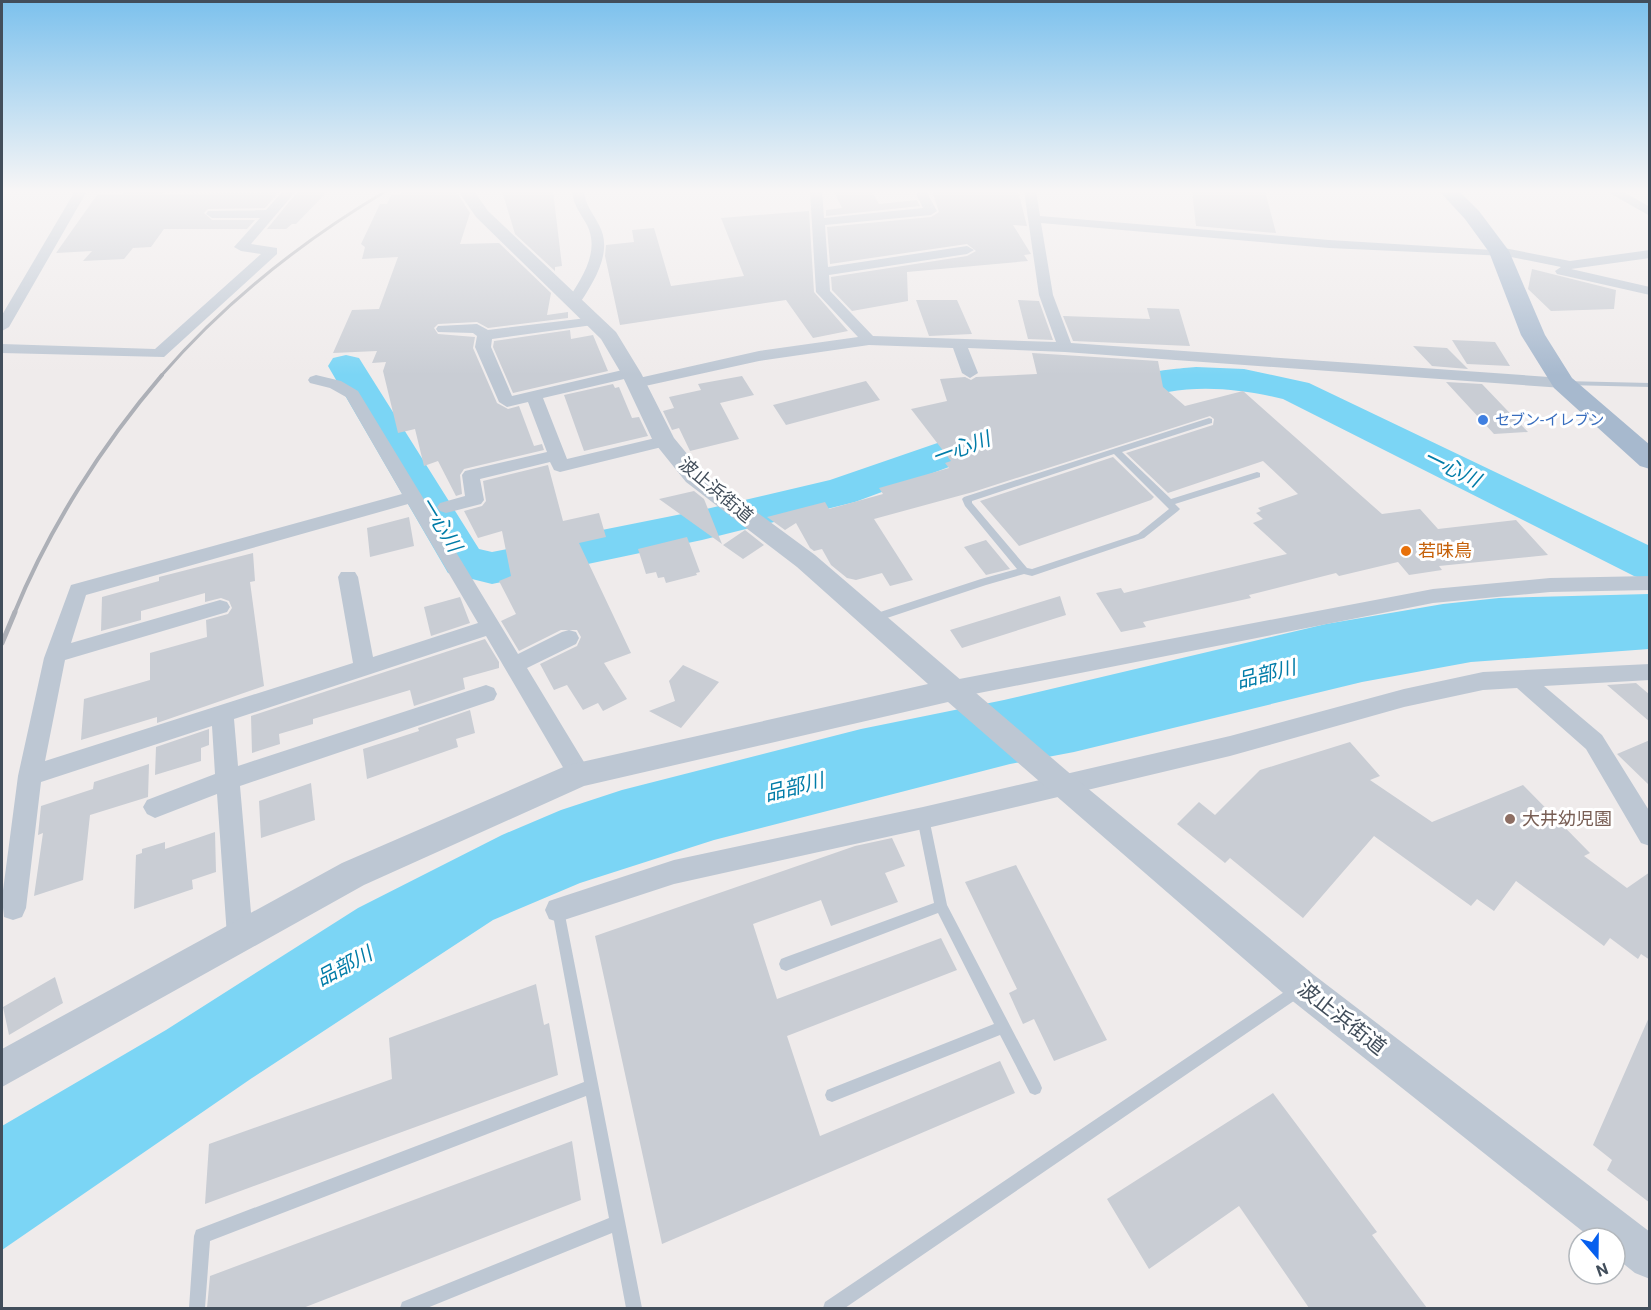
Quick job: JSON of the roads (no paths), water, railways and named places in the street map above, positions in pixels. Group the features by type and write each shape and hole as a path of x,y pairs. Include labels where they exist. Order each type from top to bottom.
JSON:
{"main road":[{"path":"1500,254 1533,335 1563,382 1650,460"}],"street":[{"path":"2,327 45,252"},
{"path":"2,349 159,354 271,252"},
{"name":"波止浜街道","path":"521,252 609,336 634,378 664,441 694,477 806,561 1053,776 1302,987 1650,1258"},
{"path":"573,303 598,252"},
{"path":"820,252 823,292 869,340"},
{"path":"822,272 953,252"},
{"path":"1039,252 1046,295 1065,347"},
{"path":"1468,252 1500,254 1570,265 1650,254"},
{"path":"1500,254 1650,291"},
{"path":"443,329 477,328 485,335 595,321"},
{"path":"485,335 483,347 507,402 759,356 869,340 1065,347 1563,382"},
{"path":"959,343 970,373"},
{"path":"316,380 335,384 352,394 579,774"},
{"path":"534,396 560,466 664,441"},
{"path":"446,507 475,500 471,475 557,454"},
{"path":"13,908 30,776 56,655 78,590 412,497"},
{"path":"348,577 364,668"},
{"path":"2,1069 353,874 579,774 1433,596 1550,585 1650,583"},
{"path":"56,655 220,607"},
{"path":"30,776 490,627"},
{"path":"514,665 569,638"},
{"path":"558,910 674,872 872,827 923,818 1053,776 1230,746 1404,698 1483,681 1650,672"},
{"path":"1520,678 1594,742 1650,835"},
{"path":"155,807 227,780 486,694"},
{"path":"222,714 240,936"}],"lane":[{"path":"1563,382 1650,385"},
{"path":"1024,572 968,504 967,499 1209,421"},
{"path":"872,619 984,582 1024,572 1032,573 1141,536 1175,509 1116,451"},
{"path":"1169,503 1257,475"},
{"path":"923,818 941,906 1035,1088"},
{"path":"786,964 941,906"},
{"path":"558,910 633,1308"},
{"path":"831,1308 1302,987"},
{"path":"832,1095 1004,1027"},
{"path":"197,1308 202,1236 591,1087"},
{"path":"408,1308 617,1222"}],"water":[{"name":"品部川","path":"1649,594 1649,649 1471,662 1362,682 1074,752 1010,764 714,840 580,883 493,920 252,1078 2,1250 2,1126 166,1030 358,908 502,835 561,810 622,790 861,729 1004,700 1326,624 1443,604 1499,598"}],"waterway":[{"name":"一心川","path":"346,366 464,562 492,568 702,525 840,492 1010,430"},
{"name":"一心川","path":"1097,399 1148,384 1196,378 1244,380 1296,391 1650,565"}],"railway":[{"path":"161,376 238,298 295,252"},
{"path":"14,614 43,550 79,488 118,430 162,375"},
{"path":"2,643 15,612"}],"place":[{"name":"セブン-イレブン","path":"1483,420"},
{"name":"若味鳥","path":"1406,551"},
{"name":"大井幼児園","path":"1510,819"}]}
